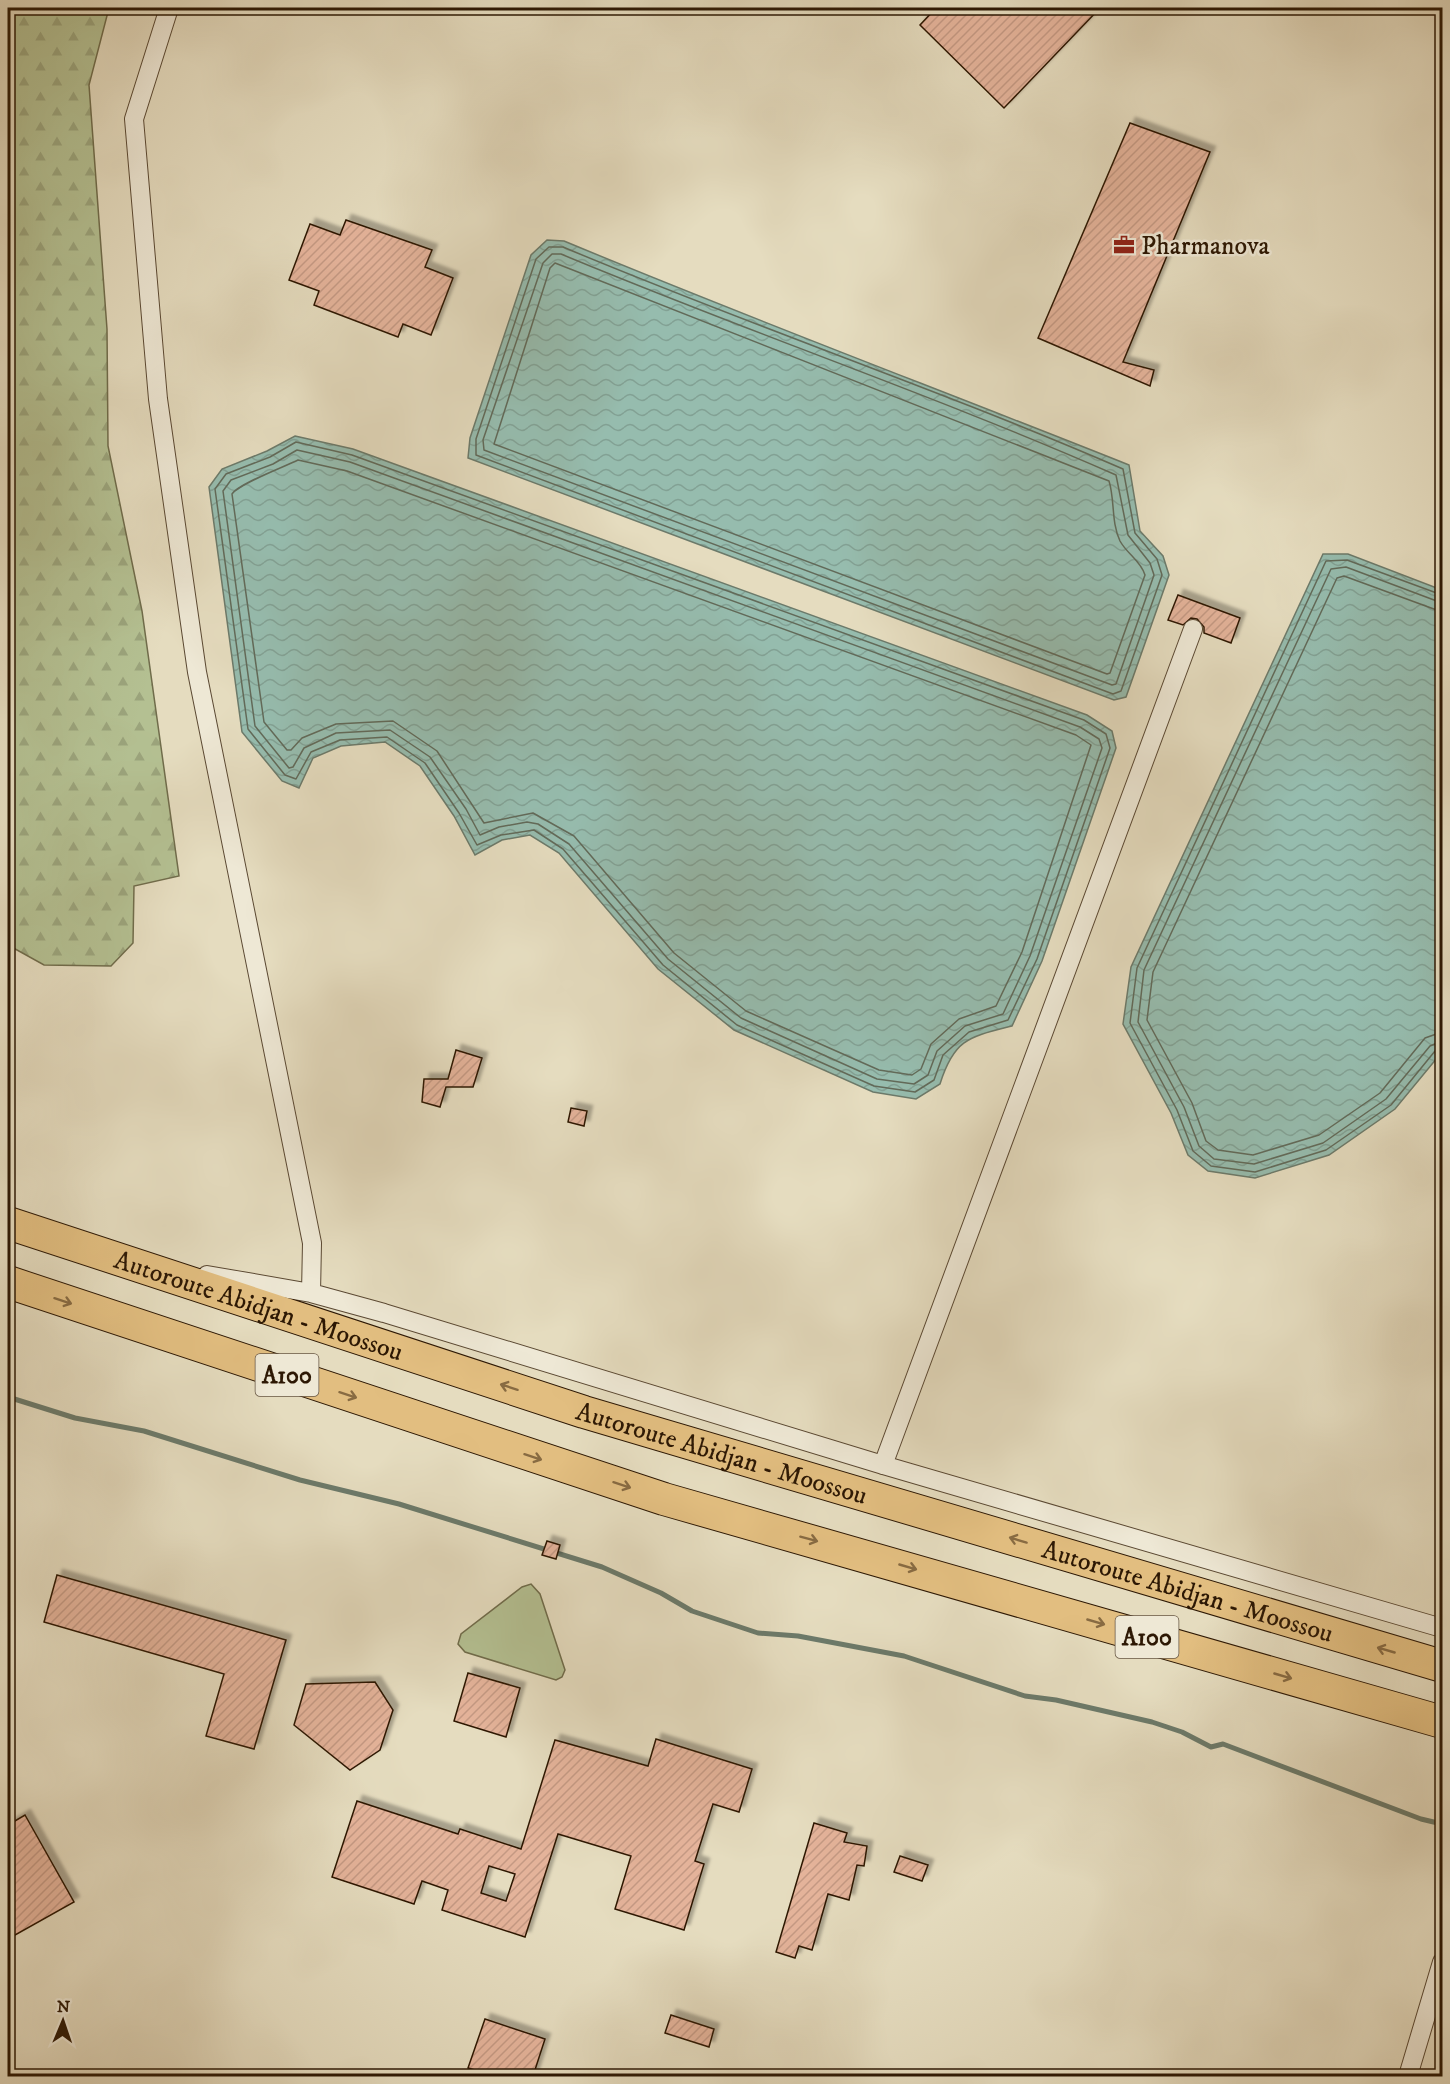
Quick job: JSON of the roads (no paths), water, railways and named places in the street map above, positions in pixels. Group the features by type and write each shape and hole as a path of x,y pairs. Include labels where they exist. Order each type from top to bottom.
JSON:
{"highway":[{"name":"Autoroute Abidjan - Moossou","path":"8,1223 584,1412 1443,1666"},
{"name":"Autoroute Abidjan - Moossou","path":"8,1282 664,1499 1443,1722"}],"street":[{"path":"169,8 134,119 158,399 197,672 312,1243 310,1293"},
{"path":"883,1465 1193,629"},
{"path":"8,1214 196,1273 310,1293 384,1313 883,1465 1443,1628"},
{"path":"1408,2076 1443,1962"}],"water":[{"path":"547,240 564,241 1129,465 1140,531 1163,556 1169,575 1126,697 1114,700 468,458 470,438 531,255"},
{"path":"295,436 353,449 1087,715 1112,731 1116,748 1042,961 1012,1026 985,1033 965,1042 951,1058 940,1084 916,1099 873,1092 734,1030 658,969 559,853 530,835 502,840 475,855 454,816 420,766 385,742 341,746 313,758 299,788 282,781 242,732 209,487 222,469 267,451"},
{"path":"1323,554 1348,554 1442,590 1442,1052 1395,1109 1329,1155 1255,1178 1208,1171 1188,1155 1171,1113 1123,1024 1131,967"}],"waterway":[{"path":"8,1397 75,1418 144,1431 300,1480 399,1504 602,1567 661,1593 692,1611 758,1633 798,1636 904,1656 1025,1696 1056,1700 1152,1722 1182,1732 1211,1747 1223,1744 1421,1819 1442,1824"}],"place":[{"name":"Pharmanova","path":"1124,245"}]}
